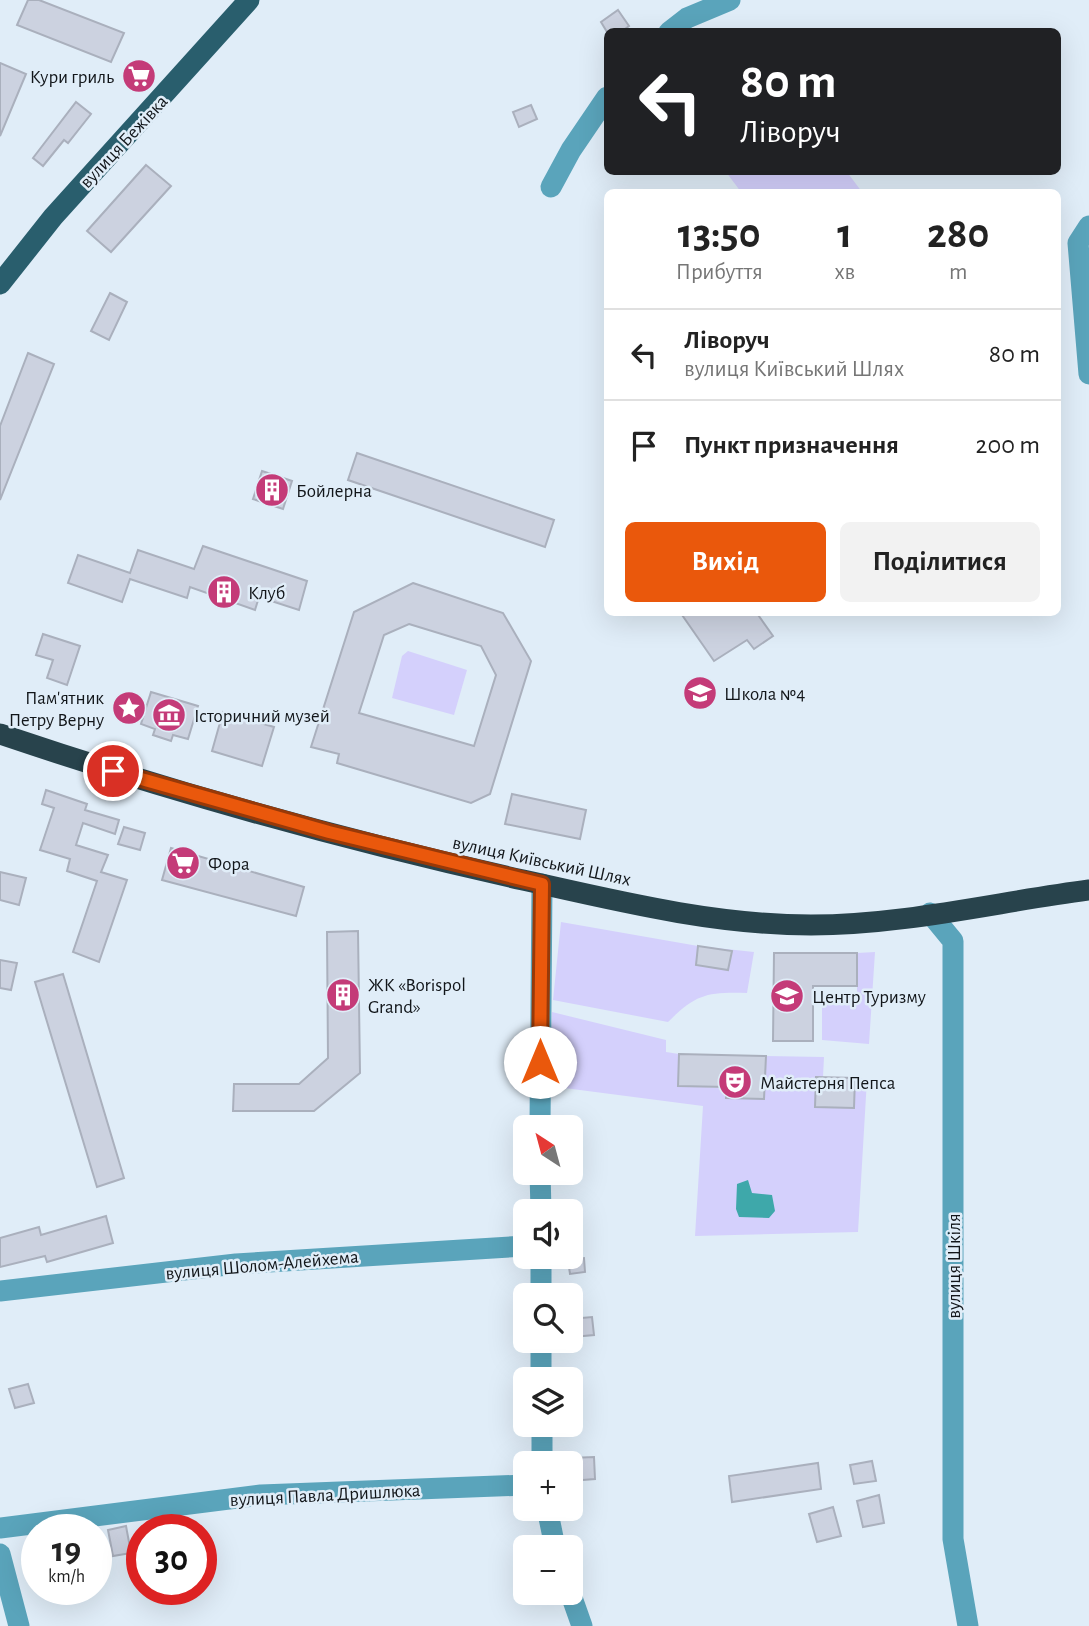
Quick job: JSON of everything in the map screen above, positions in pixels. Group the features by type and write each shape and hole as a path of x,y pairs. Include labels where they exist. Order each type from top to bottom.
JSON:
{"highway":[{"name":"вулиця Київський Шлях","path":"0,734 266,816 542,884 730,919 811,925 930,913 1089,890"}],"main road":[{"name":"вулиця Бежівка","path":"0,284 53,217 249,0"}],"street":[{"path":"674,28 687,18 730,0"},
{"path":"551,187 570,150 604,101"},
{"path":"1089,226 1078,243 1089,374"},
{"path":"540,1115 542,884"},
{"name":"вулиця Шкіля","path":"930,913 953,942 953,1539 968,1626"},
{"name":"вулиця Шолом-Алейхема","path":"0,1291 236,1264 513,1247"},
{"name":"вулиця Павла Дришлюка","path":"0,1528 261,1495 513,1485"},
{"path":"0,1554 19,1626"},
{"path":"574,1605 582,1626"}],"shaded area":[{"path":"728,175 849,175 860,189 739,189"},
{"path":"408,651 467,670 454,715 392,698 402,656"},
{"path":"561,922 698,946 754,952 747,993 722,993 703,997 695,1000 668,1022 553,1000"},
{"path":"875,952 869,1044 822,1040 822,996 857,996 857,953"},
{"path":"552,1012 666,1040 666,1052 679,1054 678,1086 726,1088 726,1098 763,1099 766,1056 824,1057 823,1077 816,1077 815,1107 854,1108 855,1078 867,1079 858,1232 695,1236 703,1106 549,1086"}],"water":[{"path":"748,1180 752,1193 772,1195 775,1211 769,1218 739,1217 736,1209 737,1184"}],"building":[{"path":"28,0 39,0 124,33 111,62 17,25"},
{"path":"618,10 629,26 605,28 601,22"},
{"path":"0,63 26,74 0,136"},
{"path":"76,102 91,114 68,143 64,140 43,166 33,158"},
{"path":"531,105 537,119 519,127 513,112"},
{"path":"146,165 171,186 111,252 87,231"},
{"path":"110,293 127,302 109,340 91,331"},
{"path":"28,353 54,364 0,500 0,426"},
{"path":"357,453 554,520 545,547 348,480"},
{"name":"Бойлерна","path":"262,471 292,481 283,509 253,499"},
{"path":"203,546 307,581 299,610 259,597 255,610 190,587 187,598 130,579 122,602 68,583 78,555 130,573 138,550 194,569"},
{"path":"413,583 503,613 531,661 490,794 471,803 337,763 339,754 311,747 354,612","holes":["409,624 481,646 496,675 474,746 359,713 384,635"]},
{"path":"683,616 759,616 773,636 754,649 747,640 714,661"},
{"path":"43,634 80,646 67,685 47,678 53,660 36,655"},
{"name":"Історичний музей","path":"151,692 198,706 188,739 173,735 171,741 153,735 155,729 141,724"},
{"path":"223,712 274,727 262,766 212,751"},
{"path":"46,790 87,804 85,810 119,820 115,834 83,823 76,845 108,855 101,872 127,880 99,962 73,952 97,881 67,871 70,859 40,850 54,808 42,804"},
{"path":"512,794 586,810 580,839 505,824"},
{"path":"124,827 145,833 140,850 118,844"},
{"path":"171,848 304,887 296,916 162,880"},
{"path":"0,872 26,878 19,905 0,900"},
{"name":"ЖК «Borispol Grand»","path":"358,931 360,1073 314,1111 233,1111 234,1084 299,1084 328,1058 327,932"},
{"path":"698,946 732,951 728,970 696,965"},
{"path":"774,953 857,953 857,986 813,986 813,1041 773,1041"},
{"path":"0,960 17,963 11,990 0,988"},
{"path":"63,974 124,1178 97,1187 35,982"},
{"path":"679,1054 766,1056 764,1099 726,1098 726,1087 678,1086"},
{"path":"816,1077 855,1078 854,1108 815,1107"},
{"path":"106,1216 113,1243 47,1262 45,1256 0,1267 0,1238 39,1227 41,1235"},
{"path":"583,1258 585,1272 570,1274 569,1269 583,1269"},
{"path":"592,1317 594,1335 583,1336 583,1318"},
{"path":"28,1384 34,1403 15,1408 9,1389"},
{"path":"583,1457 594,1457 595,1479 583,1480"},
{"path":"872,1461 876,1481 854,1484 850,1465"},
{"path":"818,1463 821,1489 732,1502 729,1476"},
{"path":"879,1495 884,1523 863,1527 857,1501"},
{"path":"833,1507 841,1536 817,1542 809,1514"},
{"path":"126,1526 126,1554 113,1556 112,1529"}],"place":[{"name":"Кури гриль","path":"139,76"},
{"name":"Бойлерна","path":"272,490"},
{"name":"Клуб","path":"224,592"},
{"name":"Школа №4","path":"700,693"},
{"name":"Пам'ятник Петру Верну","path":"129,708"},
{"name":"Історичний музей","path":"169,715"},
{"name":"Фора","path":"183,863"},
{"name":"ЖК «Borispol Grand»","path":"343,995"},
{"name":"Центр Туризму","path":"787,996"},
{"name":"Майстерня Пепса","path":"735,1082"}],"route":[{"path":"113,771 266,816 542,884 540,1062"}]}
